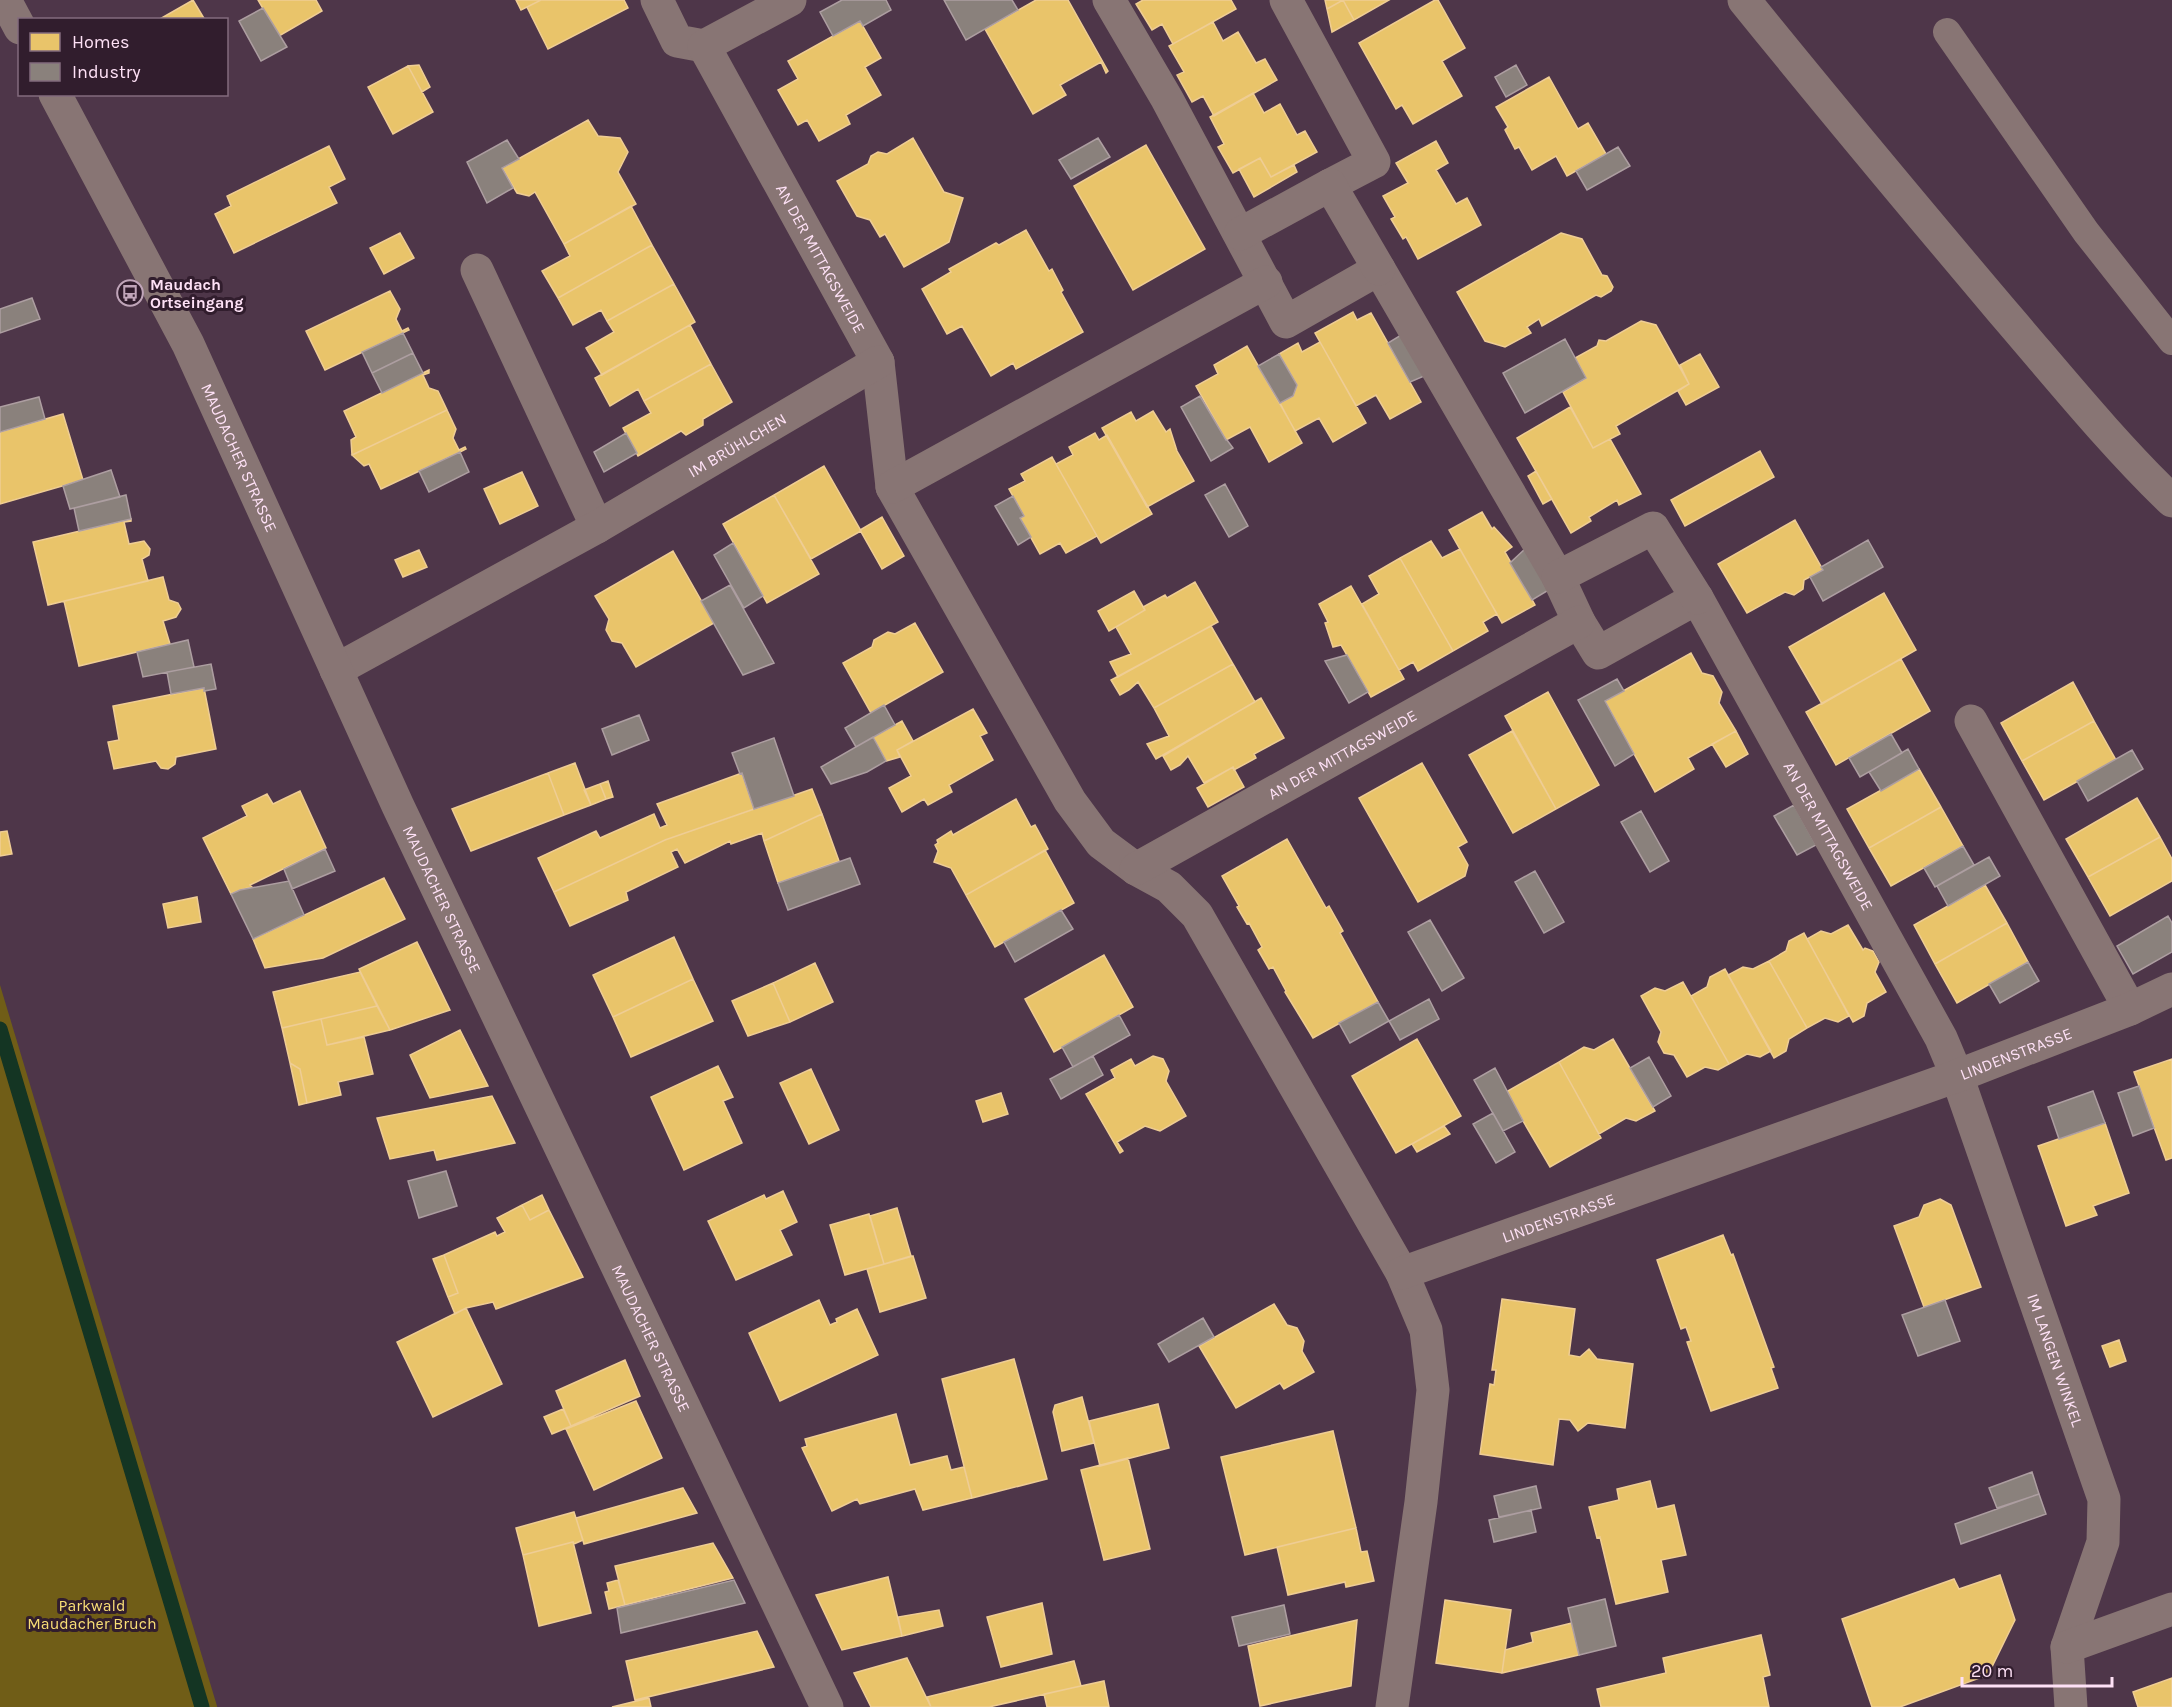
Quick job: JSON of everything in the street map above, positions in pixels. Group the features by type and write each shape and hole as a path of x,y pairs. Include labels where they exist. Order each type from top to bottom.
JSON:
{"street":[{"path":"657,0 677,41 704,46 790,0"},
{"path":"1109,0 1167,99 1286,322 1378,269"},
{"path":"1240,234 1374,162 1286,0"},
{"path":"1744,0 1888,177 2032,346 2130,460 2172,501"},
{"name":"AN DER MITTAGSWEIDE","path":"704,46 878,362 892,487 1070,801 1101,843 1136,869 1169,887 1197,915 1402,1273"},
{"name":"MAUDACHER STRASSE","path":"56,96 188,344 452,921 827,1707"},
{"path":"1330,185 1558,577 1579,622 1598,653 1696,598"},
{"path":"477,270 597,526"},
{"path":"892,487 1266,282"},
{"name":"IM BRÜHLCHEN","path":"336,670 597,526 878,362"},
{"name":"AN DER MITTAGSWEIDE","path":"1558,577 1653,528 1696,598 1941,1038 1957,1076"},
{"name":"AN DER MITTAGSWEIDE","path":"1136,869 1579,622"},
{"path":"1971,721 2130,1009"},
{"name":"LINDENSTRASSE","path":"1402,1273 1957,1076 2130,1009 2172,989"},
{"name":"IM LANGEN WINKEL","path":"1957,1076 2104,1499 2103,1542 2067,1647 2071,1707"},
{"path":"1392,1707 1421,1502 1434,1390 1426,1330 1402,1273"},
{"path":"2067,1647 2172,1609"}],"lane":[{"path":"1947,32 2086,232 2172,341"}],"green space":[{"name":"Parkwald Maudacher Bruch","path":"0,985 217,1706 217,1707 0,1707"}],"building: Homes":[{"path":"193,0 204,18 162,18"},
{"path":"258,0 316,0 322,11 279,36"},
{"path":"516,0 541,0 521,10"},
{"path":"541,0 624,0 628,8 548,49 527,7"},
{"path":"1036,0 1068,0 1108,71 1106,73 1101,62 1060,85 1066,95 1033,114 985,29"},
{"path":"1143,0 1231,0 1236,9 1173,44 1162,24 1152,30 1136,4"},
{"path":"1325,0 1343,0 1327,9"},
{"path":"1343,0 1389,0 1354,20"},
{"path":"1343,0 1354,20 1332,32 1327,9"},
{"path":"1438,0 1465,48 1442,61 1462,96 1413,124 1402,105 1396,109 1359,43"},
{"path":"860,21 881,58 865,67 881,95 846,115 850,124 819,141 807,120 798,125 778,90 798,79 788,61"},
{"path":"1213,22 1223,41 1238,32 1256,63 1265,59 1277,80 1214,116 1203,96 1192,102 1177,75 1184,72 1169,46"},
{"path":"419,65 430,87 422,92 408,66"},
{"path":"408,66 433,112 393,134 368,87"},
{"path":"1549,77 1578,129 1588,123 1606,154 1567,176 1556,156 1532,170 1519,147 1515,149 1505,130 1508,127 1496,107"},
{"path":"1253,93 1264,113 1280,104 1297,135 1305,131 1317,152 1271,177 1260,158 1233,173 1218,147 1224,144 1210,117"},
{"path":"588,120 598,136 620,138 628,152 618,172 636,204 564,244 535,192 529,196 517,193 502,168"},
{"path":"913,138 944,192 963,198 949,242 904,267 885,234 880,237 870,220 857,216 837,181 868,164 871,156 878,152 887,154"},
{"path":"1436,141 1448,163 1436,170 1456,204 1467,198 1481,225 1418,259 1406,237 1403,239 1391,219 1395,217 1383,196 1408,183 1396,163"},
{"path":"1146,145 1205,249 1133,290 1074,186"},
{"path":"329,146 345,179 329,187 337,203 234,253 215,214 231,206 227,196"},
{"path":"1260,158 1271,177 1294,165 1297,172 1254,197 1239,169"},
{"path":"631,206 652,245 558,298 542,271 570,256 564,244"},
{"path":"1026,230 1049,271 1052,269 1063,290 1061,292 1083,332 1016,369 1013,363 991,376 962,326 947,334 922,289 951,272 949,269 996,243 999,245"},
{"path":"400,233 414,258 384,274 370,248"},
{"path":"1561,233 1582,239 1602,275 1607,276 1613,287 1611,291 1601,297 1596,295 1542,326 1539,319 1527,327 1531,333 1505,347 1485,341 1457,292"},
{"path":"652,245 674,284 607,321 601,310 573,325 558,298"},
{"path":"674,284 695,322 602,375 586,348 614,332 607,321"},
{"path":"390,291 400,309 396,319 402,331 408,328 409,330 325,370 306,331"},
{"path":"1353,312 1357,320 1371,313 1421,402 1390,419 1376,395 1356,406 1315,333"},
{"path":"1641,321 1656,325 1689,384 1616,426 1620,434 1593,448 1563,392 1586,378 1575,358 1597,346 1599,340 1606,341"},
{"path":"690,325 711,364 644,401 638,389 610,406 595,378"},
{"path":"1320,342 1366,423 1333,442 1319,418 1295,431 1280,403 1293,396 1297,385 1279,354 1298,343 1302,352"},
{"path":"1247,346 1302,443 1269,462 1250,427 1226,440 1196,386 1218,374 1214,365"},
{"path":"1700,354 1719,387 1686,405 1678,391 1689,384 1680,365"},
{"path":"711,364 732,402 703,419 703,425 686,435 681,431 638,456 623,428 651,413 644,401"},
{"path":"429,370 429,373 423,375 429,388 438,391 447,410 352,455 351,440 356,437 344,411"},
{"path":"1570,407 1593,448 1610,439 1641,494 1619,505 1617,500 1589,517 1591,521 1571,533 1517,438"},
{"path":"447,410 456,429 453,438 459,450 465,447 466,449 460,452 381,489 369,464 364,466 352,455"},
{"path":"1153,411 1166,432 1170,429 1177,451 1194,481 1147,507 1102,428 1131,412 1136,421"},
{"path":"63,414 83,480 0,504 0,432"},
{"path":"1095,433 1099,440 1107,435 1152,514 1101,543 1056,464 1073,455 1069,447"},
{"path":"1760,451 1774,477 1685,526 1671,500"},
{"path":"1052,457 1097,536 1066,553 1060,543 1040,554 1020,518 1024,516 1009,489 1025,481 1021,474"},
{"path":"824,466 861,531 811,559 774,495"},
{"path":"1536,471 1552,499 1543,504 1528,476"},
{"path":"522,472 538,506 500,524 484,489"},
{"path":"774,495 819,574 767,603 723,524"},
{"path":"1482,512 1492,529 1494,527 1512,547 1505,552 1535,605 1502,623 1449,530"},
{"path":"882,517 904,556 882,569 860,530"},
{"path":"131,519 131,521 124,522 129,544 144,541 150,549 149,555 142,559 148,581 48,605 33,542"},
{"path":"1795,520 1823,570 1804,580 1803,589 1794,595 1785,592 1747,613 1718,564"},
{"path":"1431,541 1442,558 1460,549 1497,614 1483,622 1488,631 1453,651 1400,558"},
{"path":"419,550 427,567 403,577 395,560"},
{"path":"673,551 714,623 636,667 622,643 612,641 606,630 609,619 595,596"},
{"path":"1400,558 1453,651 1418,671 1413,662 1399,670 1362,604 1379,594 1369,576"},
{"path":"163,577 169,600 178,603 181,609 176,617 163,621 170,644 79,666 64,601"},
{"path":"1195,582 1218,622 1118,677 1110,662 1131,654 1116,627 1145,610 1143,607 1165,595 1167,598"},
{"path":"1351,586 1404,679 1371,697 1341,645 1333,647 1325,623 1328,622 1319,604"},
{"path":"1134,591 1145,610 1109,631 1098,611"},
{"path":"1884,593 1916,650 1822,704 1789,647"},
{"path":"915,623 943,672 871,713 843,663 872,647 874,640 888,632 895,634"},
{"path":"1211,626 1233,664 1154,708 1138,682 1120,695 1111,680"},
{"path":"1691,653 1702,673 1713,676 1722,692 1719,703 1736,731 1688,758 1694,769 1655,792 1605,701"},
{"path":"1901,659 1930,711 1836,765 1806,712"},
{"path":"1233,664 1255,702 1156,759 1147,744 1169,736 1154,708"},
{"path":"2073,682 2094,721 2022,761 2001,723"},
{"path":"204,688 216,749 176,757 175,764 168,769 161,768 156,761 114,769 108,742 119,740 113,706"},
{"path":"1548,692 1599,785 1556,809 1505,716"},
{"path":"1261,698 1284,738 1254,754 1256,758 1234,770 1233,767 1204,783 1188,756 1180,765 1171,770 1163,756"},
{"path":"973,709 987,733 980,736 993,760 949,785 952,792 928,805 924,799 902,812 889,788 911,776 897,750"},
{"path":"902,721 913,741 897,750 900,757 886,761 873,737"},
{"path":"2094,721 2116,760 2044,800 2022,761"},
{"path":"1512,731 1556,809 1513,833 1469,755"},
{"path":"1736,731 1748,754 1726,767 1712,744"},
{"path":"575,763 591,805 564,815 548,773"},
{"path":"1422,763 1467,842 1458,847 1468,865 1465,876 1418,902 1359,798"},
{"path":"1233,767 1244,787 1208,807 1197,788"},
{"path":"1919,769 1941,807 1869,848 1847,809"},
{"path":"548,773 564,815 471,851 452,809"},
{"path":"742,773 754,809 665,840 554,892 538,858 596,831 600,838 654,814 660,828 667,825 657,804"},
{"path":"608,781 613,797 606,799 600,784"},
{"path":"600,784 606,799 591,805 584,790"},
{"path":"812,789 822,814 764,841 762,833 731,844 730,841 685,863 677,849 671,852 678,867 626,892 628,900 570,926 554,892 665,840"},
{"path":"300,791 326,848 250,885 252,887 231,894 203,838 247,816 242,806 267,794 273,804"},
{"path":"2137,798 2160,837 2088,877 2066,839"},
{"path":"1016,799 1031,827 1035,825 1048,849 966,895 951,868 934,862 938,851 935,845 938,843 937,840 951,831 953,835"},
{"path":"1941,807 1963,846 1891,886 1869,848"},
{"path":"822,814 839,861 778,883 764,841"},
{"path":"7,831 12,854 0,856 0,832"},
{"path":"2160,837 2172,859 2172,881 2110,916 2088,877"},
{"path":"1287,839 1326,908 1329,906 1343,931 1340,933 1378,1002 1313,1038 1285,992 1273,967 1269,969 1258,950 1262,947 1237,907 1239,906 1222,876"},
{"path":"1045,850 1074,903 995,947 966,895"},
{"path":"384,878 405,919 323,958 265,968 253,939"},
{"path":"1985,885 2007,923 1935,964 1914,925"},
{"path":"197,897 201,922 168,928 163,904"},
{"path":"2007,923 2028,962 1957,1003 1935,964"},
{"path":"1848,925 1863,950 1865,948 1873,951 1879,962 1875,972 1886,992 1867,1003 1864,1016 1853,1022 1807,939 1821,931 1831,934"},
{"path":"1804,933 1849,1016 1838,1022 1825,1018 1807,1028 1769,961 1786,951 1789,941"},
{"path":"674,937 693,979 613,1017 593,975"},
{"path":"417,942 450,1010 390,1030 359,969"},
{"path":"1104,955 1133,1007 1054,1052 1025,999"},
{"path":"1769,961 1807,1028 1789,1039 1786,1051 1774,1058 1728,975 1743,967 1753,969"},
{"path":"815,963 833,1002 790,1022 773,983"},
{"path":"1725,969 1771,1051 1760,1057 1747,1054 1729,1064 1691,996 1707,987 1710,977"},
{"path":"360,972 377,1006 282,1028 273,992"},
{"path":"693,979 713,1021 631,1057 613,1017"},
{"path":"1683,982 1729,1064 1718,1070 1705,1067 1687,1077 1674,1055 1664,1053 1658,1042 1661,1032 1641,996 1655,988 1665,991"},
{"path":"773,983 790,1022 748,1036 732,1001"},
{"path":"377,1006 390,1030 327,1045 321,1019"},
{"path":"321,1019 327,1045 364,1037 373,1074 338,1082 341,1095 307,1103 300,1069 290,1063 282,1028"},
{"path":"460,1030 488,1086 430,1098 410,1055"},
{"path":"1417,1039 1461,1116 1396,1153 1352,1076"},
{"path":"1613,1039 1655,1111 1636,1121 1626,1118 1599,1134 1559,1062 1584,1047 1594,1050"},
{"path":"1153,1056 1163,1059 1169,1071 1166,1081 1186,1116 1160,1131 1145,1126 1117,1142 1123,1151 1120,1153 1086,1094 1115,1078 1111,1070 1131,1059 1135,1066"},
{"path":"2172,1059 2172,1158 2166,1160 2134,1072"},
{"path":"1559,1062 1601,1138 1550,1167 1506,1092"},
{"path":"290,1063 300,1069 307,1103 299,1105"},
{"path":"718,1066 733,1097 723,1101 742,1143 684,1170 651,1097"},
{"path":"811,1069 839,1130 809,1144 780,1083"},
{"path":"1001,1093 1008,1114 983,1122 976,1101"},
{"path":"492,1096 515,1143 437,1160 434,1150 390,1159 377,1118"},
{"path":"2105,1123 2129,1193 2093,1206 2097,1215 2066,1226 2038,1146"},
{"path":"1444,1126 1450,1134 1417,1152 1412,1144"},
{"path":"783,1191 797,1222 780,1230 792,1255 736,1280 708,1221 764,1195 766,1199"},
{"path":"542,1195 549,1210 530,1220 522,1205"},
{"path":"1940,1199 1951,1205 1981,1287 1924,1307 1894,1226 1919,1217 1924,1205"},
{"path":"522,1205 530,1220 549,1210 583,1277 496,1309 493,1302 466,1308 455,1314 448,1297 458,1293 444,1255 495,1232 497,1236 505,1232 497,1218"},
{"path":"897,1208 911,1256 884,1264 870,1216"},
{"path":"869,1214 884,1264 845,1275 830,1225"},
{"path":"1723,1235 1731,1255 1733,1254 1774,1367 1771,1368 1778,1388 1711,1411 1687,1342 1691,1341 1686,1327 1681,1329 1657,1260"},
{"path":"444,1255 458,1293 448,1297 433,1259"},
{"path":"913,1256 926,1298 880,1312 867,1269"},
{"path":"1502,1299 1575,1309 1569,1355 1580,1357 1589,1349 1597,1359 1633,1364 1625,1428 1588,1423 1578,1431 1570,1420 1559,1419 1553,1465 1480,1454 1490,1384 1494,1385 1496,1370 1492,1370"},
{"path":"819,1300 830,1325 837,1322 836,1319 857,1309 878,1355 780,1401 749,1333"},
{"path":"1274,1304 1287,1325 1297,1328 1304,1341 1302,1351 1314,1372 1284,1389 1280,1383 1236,1408 1199,1346"},
{"path":"466,1308 502,1384 433,1417 397,1342"},
{"path":"2119,1340 2126,1361 2110,1367 2102,1346"},
{"path":"1014,1359 1047,1479 972,1498 942,1379"},
{"path":"625,1360 640,1396 571,1426 556,1391"},
{"path":"1082,1397 1094,1443 1062,1451 1053,1412 1055,1405"},
{"path":"636,1401 662,1458 594,1490 566,1429"},
{"path":"1158,1404 1169,1448 1100,1466 1089,1421"},
{"path":"563,1409 571,1426 552,1434 544,1417"},
{"path":"896,1414 910,1465 947,1456 951,1470 964,1467 972,1498 923,1510 915,1489 860,1504 857,1499 832,1511 802,1448 807,1446 805,1439"},
{"path":"1333,1431 1356,1528 1245,1555 1221,1457"},
{"path":"1128,1458 1150,1549 1104,1560 1081,1470"},
{"path":"1650,1481 1657,1509 1674,1505 1686,1555 1661,1560 1668,1592 1616,1604 1600,1537 1597,1538 1589,1507 1619,1500 1617,1489"},
{"path":"683,1488 697,1513 584,1544 576,1518"},
{"path":"574,1512 583,1540 523,1555 516,1528"},
{"path":"1356,1528 1361,1552 1367,1551 1374,1581 1346,1587 1345,1582 1288,1595 1277,1547"},
{"path":"573,1542 591,1613 539,1626 523,1555"},
{"path":"713,1543 733,1578 625,1605 615,1566"},
{"path":"2000,1575 2015,1620 1988,1675 1900,1707 1872,1707 1842,1619 1954,1579 1959,1589"},
{"path":"888,1577 902,1636 842,1650 816,1595"},
{"path":"618,1580 625,1605 609,1609 605,1592 609,1591 607,1583"},
{"path":"1445,1600 1511,1610 1502,1673 1436,1663"},
{"path":"1042,1603 1052,1654 1001,1667 987,1617"},
{"path":"939,1610 943,1626 902,1636 898,1617"},
{"path":"1357,1620 1351,1686 1260,1706 1248,1646"},
{"path":"1572,1623 1579,1655 1502,1673 1505,1650 1533,1642 1531,1633"},
{"path":"757,1631 774,1667 635,1700 626,1661"},
{"path":"1761,1635 1770,1675 1763,1677 1769,1707 1601,1707 1597,1689 1666,1673 1663,1658"},
{"path":"907,1658 931,1707 871,1707 854,1673"},
{"path":"1074,1661 1081,1686 989,1707 931,1707 927,1697"},
{"path":"2172,1678 2172,1707 2138,1707 2133,1692"},
{"path":"1104,1681 1109,1707 1047,1707 1044,1694"},
{"path":"649,1698 651,1707 612,1707"}],"building: Industry":[{"path":"842,0 886,0 891,10 863,26 860,21 833,36 820,12"},
{"path":"944,0 1012,0 1018,10 966,40"},
{"path":"263,8 287,47 261,61 239,21"},
{"path":"1516,65 1527,85 1506,97 1495,77"},
{"path":"1098,138 1110,157 1071,179 1059,160"},
{"path":"507,140 519,159 502,168 513,188 487,203 467,162"},
{"path":"1618,147 1630,166 1587,190 1576,171"},
{"path":"32,298 40,319 0,333 0,309"},
{"path":"1406,332 1429,374 1410,382 1388,343"},
{"path":"403,333 413,353 372,373 362,352"},
{"path":"1565,339 1586,378 1525,413 1503,373"},
{"path":"413,353 423,373 382,393 372,373"},
{"path":"1279,354 1297,385 1293,396 1280,403 1258,366"},
{"path":"1200,396 1233,448 1211,461 1181,407"},
{"path":"39,397 45,419 0,432 0,407"},
{"path":"626,433 637,453 604,472 594,452"},
{"path":"460,452 469,472 429,492 419,471"},
{"path":"111,470 120,497 70,509 63,486"},
{"path":"1225,484 1248,526 1229,537 1205,495"},
{"path":"126,495 131,519 79,531 74,508"},
{"path":"1013,496 1024,516 1020,518 1031,537 1018,545 995,506"},
{"path":"1868,540 1883,567 1823,601 1810,577 1823,570 1821,567"},
{"path":"733,543 763,596 744,608 714,555"},
{"path":"1527,547 1552,588 1532,600 1510,563"},
{"path":"730,585 774,663 743,675 701,601"},
{"path":"188,640 194,667 143,677 137,652"},
{"path":"1347,655 1368,692 1349,703 1325,661"},
{"path":"211,664 216,689 204,691 204,688 171,694 167,672"},
{"path":"1617,679 1624,691 1605,701 1634,754 1615,766 1578,700"},
{"path":"884,705 895,725 856,747 845,728"},
{"path":"639,715 649,740 612,755 602,729"},
{"path":"1891,734 1902,753 1860,777 1849,758"},
{"path":"873,737 886,761 867,772 831,784 821,767"},
{"path":"774,738 794,796 754,809 742,773 740,774 732,753"},
{"path":"1908,749 1919,769 1881,791 1869,772"},
{"path":"2132,750 2143,769 2088,801 2077,781"},
{"path":"1794,805 1816,845 1797,855 1774,816"},
{"path":"1641,811 1669,861 1650,872 1621,822"},
{"path":"1963,846 1974,865 1935,887 1924,868"},
{"path":"325,849 335,871 292,889 284,869"},
{"path":"1989,857 2000,876 1948,906 1937,886"},
{"path":"850,858 860,884 788,910 778,883"},
{"path":"1535,871 1564,922 1544,933 1515,882"},
{"path":"289,881 304,915 253,939 231,894 240,890"},
{"path":"1061,910 1073,929 1015,962 1004,942"},
{"path":"2168,916 2172,923 2172,952 2133,974 2117,946"},
{"path":"1430,920 1464,978 1442,991 1408,932"},
{"path":"2028,962 2039,981 2000,1003 1989,984"},
{"path":"1429,999 1439,1019 1400,1040 1389,1021"},
{"path":"1378,1002 1389,1021 1350,1043 1339,1023"},
{"path":"1119,1015 1130,1035 1073,1067 1062,1047"},
{"path":"1093,1056 1103,1075 1061,1099 1050,1079"},
{"path":"1649,1057 1671,1096 1653,1107 1630,1068"},
{"path":"1495,1068 1523,1121 1503,1131 1474,1080"},
{"path":"2139,1086 2154,1128 2133,1136 2118,1093"},
{"path":"2093,1091 2105,1123 2059,1139 2048,1107"},
{"path":"1493,1113 1515,1152 1496,1163 1473,1124"},
{"path":"446,1171 457,1206 419,1218 408,1181"},
{"path":"1945,1300 1960,1341 1918,1356 1902,1315"},
{"path":"1203,1318 1214,1337 1169,1362 1158,1344"},
{"path":"2032,1472 2039,1494 1997,1508 1989,1488"},
{"path":"1536,1486 1541,1508 1499,1517 1494,1496"},
{"path":"2039,1494 2046,1514 1961,1544 1955,1524"},
{"path":"1531,1510 1536,1532 1494,1542 1489,1520"},
{"path":"734,1580 745,1603 621,1633 617,1608"},
{"path":"1605,1599 1616,1646 1579,1655 1568,1608"},
{"path":"1284,1605 1290,1634 1239,1646 1232,1617"}],"waterway":[{"path":"0,1029 202,1707"}],"place":[{"name":"Maudach Ortseingang","path":"130,293"}]}
